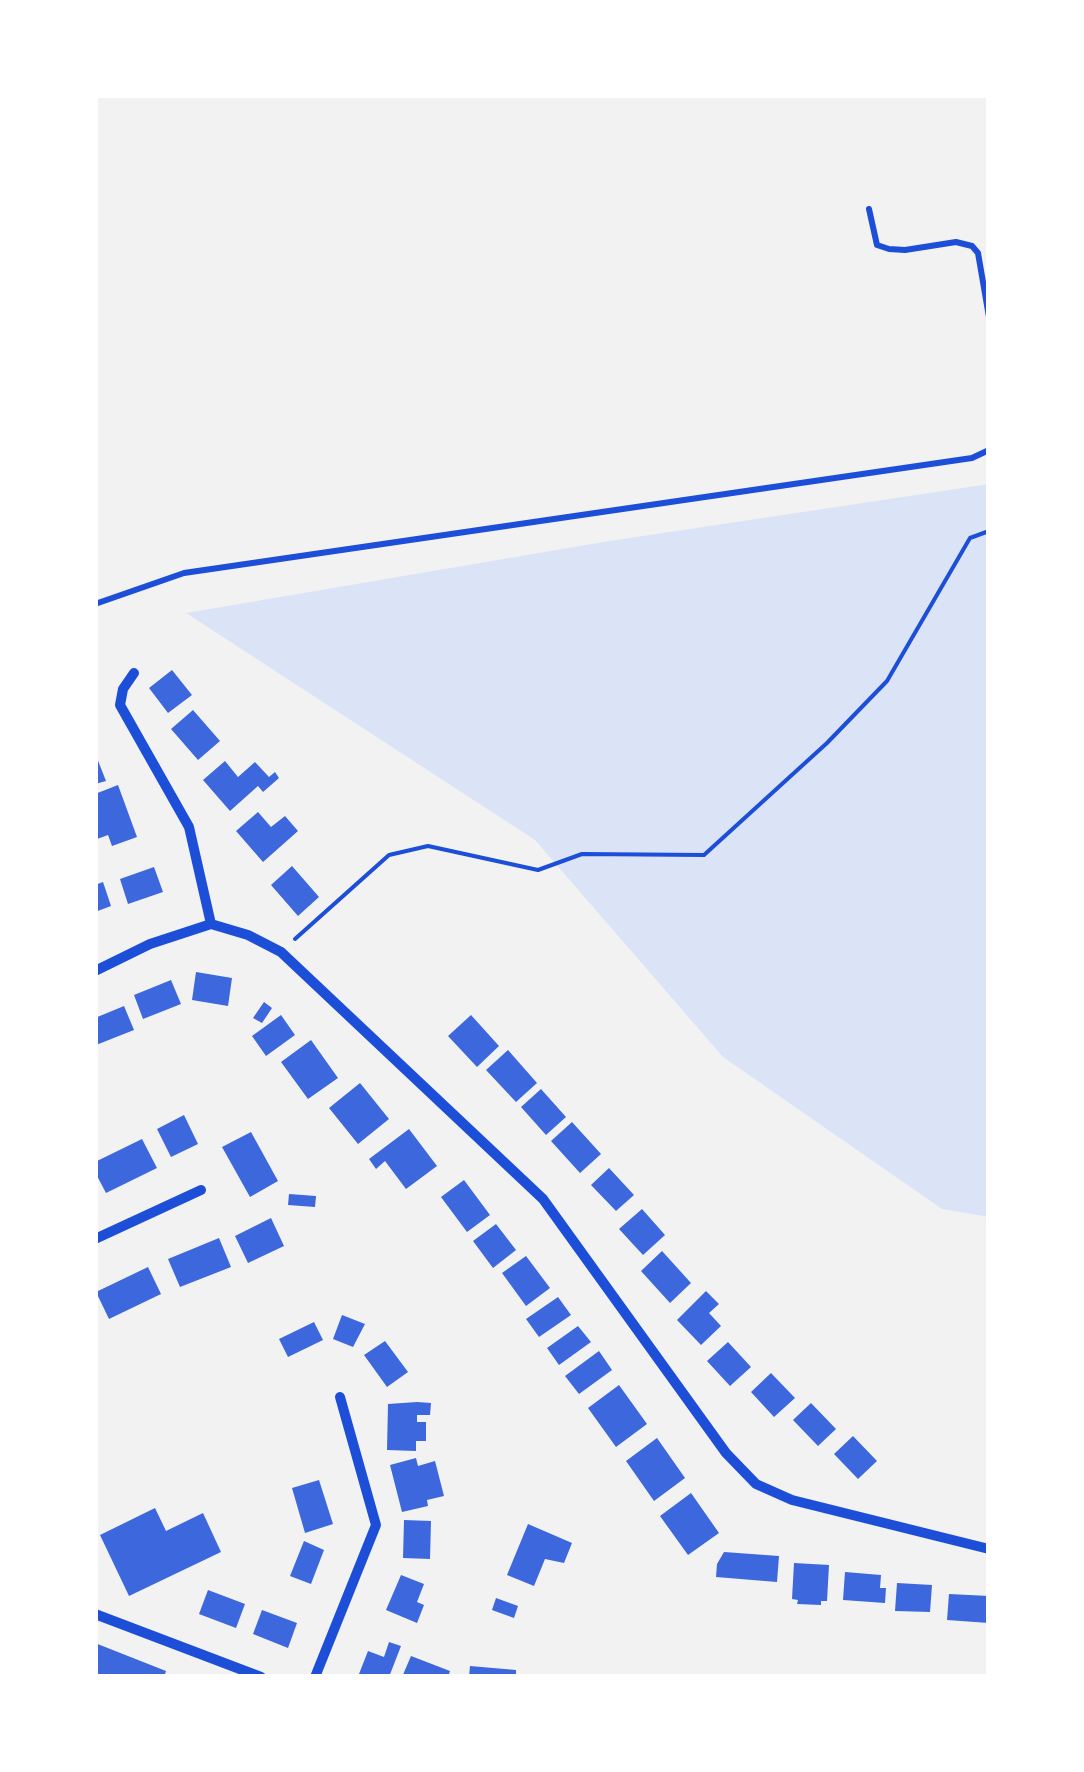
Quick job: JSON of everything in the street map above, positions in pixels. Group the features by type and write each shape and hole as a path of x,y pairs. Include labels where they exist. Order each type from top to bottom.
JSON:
{"street":[{"path":"134,673 123,689 120,704 189,828 211,924"},
{"path":"95,971 150,944 211,924 248,935 281,952 543,1199 726,1453 756,1484 792,1500 989,1550"},
{"path":"95,1239 201,1190"},
{"path":"314,1677 376,1526 340,1397"},
{"path":"95,1614 261,1677"}],"lane":[{"path":"869,209 877,245 905,250 956,242 972,246 978,253 989,318"},
{"path":"95,604 184,573 972,458 989,450"}],"path":[{"path":"281,952 390,855 428,846 538,870 582,854 704,854 828,743 887,681 970,538 989,531"}],"shaded area":[{"path":"989,484 989,1217 942,1209 723,1057 535,840 186,613 603,542"}],"building":[{"path":"172,670 192,695 168,713 149,688"},
{"path":"193,710 220,741 198,760 171,729"},
{"path":"95,753 106,781 95,784"},
{"path":"225,761 238,777 255,762 269,777 275,772 279,778 263,792 258,786 230,811 203,780"},
{"path":"118,785 137,837 112,846 108,835 97,839 95,835 95,794"},
{"path":"258,812 271,827 285,816 298,831 263,862 236,831"},
{"path":"292,866 319,897 298,916 271,885"},
{"path":"154,867 163,892 128,904 120,879"},
{"path":"103,882 111,906 95,912 95,885"},
{"path":"196,972 232,978 228,1006 192,1000"},
{"path":"171,980 181,1004 143,1019 134,995"},
{"path":"264,1002 272,1008 262,1023 253,1018"},
{"path":"124,1006 134,1030 96,1045 95,1018"},
{"path":"281,1015 295,1035 266,1056 252,1036"},
{"path":"471,1015 499,1046 477,1067 448,1036"},
{"path":"311,1040 338,1078 308,1099 281,1062"},
{"path":"508,1050 537,1083 516,1102 486,1070"},
{"path":"360,1083 389,1119 358,1144 329,1108"},
{"path":"541,1089 566,1117 546,1135 521,1107"},
{"path":"184,1115 198,1144 171,1157 157,1129"},
{"path":"572,1122 601,1154 580,1173 551,1141"},
{"path":"409,1129 437,1166 406,1189 385,1161 376,1169 369,1159"},
{"path":"251,1132 278,1181 250,1197 222,1147"},
{"path":"142,1139 157,1168 106,1193 95,1172 95,1162"},
{"path":"609,1168 634,1195 616,1211 591,1185"},
{"path":"464,1180 490,1215 467,1232 441,1197"},
{"path":"289,1194 316,1196 315,1207 288,1205"},
{"path":"642,1209 665,1235 643,1255 619,1229"},
{"path":"271,1218 284,1246 248,1263 235,1236"},
{"path":"496,1224 516,1250 493,1268 473,1241"},
{"path":"219,1238 231,1267 180,1287 168,1259"},
{"path":"662,1251 691,1283 670,1303 641,1271"},
{"path":"526,1256 550,1288 526,1306 502,1273"},
{"path":"148,1267 161,1294 109,1319 96,1292"},
{"path":"706,1291 719,1304 709,1313 721,1326 701,1345 677,1320"},
{"path":"558,1297 571,1315 539,1337 526,1319"},
{"path":"342,1315 365,1324 353,1347 333,1339"},
{"path":"314,1322 323,1340 288,1357 279,1339"},
{"path":"578,1326 591,1342 559,1365 547,1348"},
{"path":"385,1341 408,1372 387,1387 364,1355"},
{"path":"728,1342 751,1367 730,1386 707,1361"},
{"path":"599,1351 612,1370 579,1394 565,1376"},
{"path":"771,1373 795,1398 774,1417 751,1392"},
{"path":"619,1385 647,1424 616,1447 588,1408"},
{"path":"431,1403 430,1415 417,1415 417,1422 426,1422 426,1441 416,1441 416,1451 387,1450 388,1404"},
{"path":"811,1403 836,1429 818,1446 793,1420"},
{"path":"853,1436 877,1461 858,1479 834,1454"},
{"path":"657,1438 685,1478 654,1501 626,1461"},
{"path":"416,1458 418,1466 435,1461 444,1496 427,1500 428,1506 402,1512 390,1465"},
{"path":"319,1480 333,1524 305,1533 292,1488"},
{"path":"691,1493 719,1533 688,1555 660,1516"},
{"path":"155,1508 166,1531 203,1513 221,1552 129,1596 100,1535"},
{"path":"404,1520 431,1521 430,1559 403,1558"},
{"path":"528,1524 572,1543 564,1563 545,1559 534,1586 507,1575"},
{"path":"304,1541 324,1550 311,1584 290,1576"},
{"path":"724,1552 779,1556 777,1582 716,1577 717,1564"},
{"path":"794,1563 829,1565 827,1601 821,1601 821,1605 797,1604 798,1600 792,1599"},
{"path":"845,1572 881,1575 880,1588 886,1588 885,1603 843,1600"},
{"path":"401,1575 424,1584 417,1602 424,1605 417,1623 386,1610"},
{"path":"897,1583 932,1585 930,1612 895,1611"},
{"path":"208,1590 245,1604 236,1628 199,1614"},
{"path":"949,1594 989,1596 989,1623 947,1620"},
{"path":"496,1598 518,1606 514,1618 492,1610"},
{"path":"262,1610 297,1623 288,1648 253,1634"},
{"path":"389,1642 401,1646 389,1677 359,1674 368,1651 384,1657"},
{"path":"95,1643 166,1671 164,1677 95,1677"},
{"path":"411,1656 450,1671 448,1677 402,1677"},
{"path":"470,1666 516,1670 516,1677 469,1677"}]}
